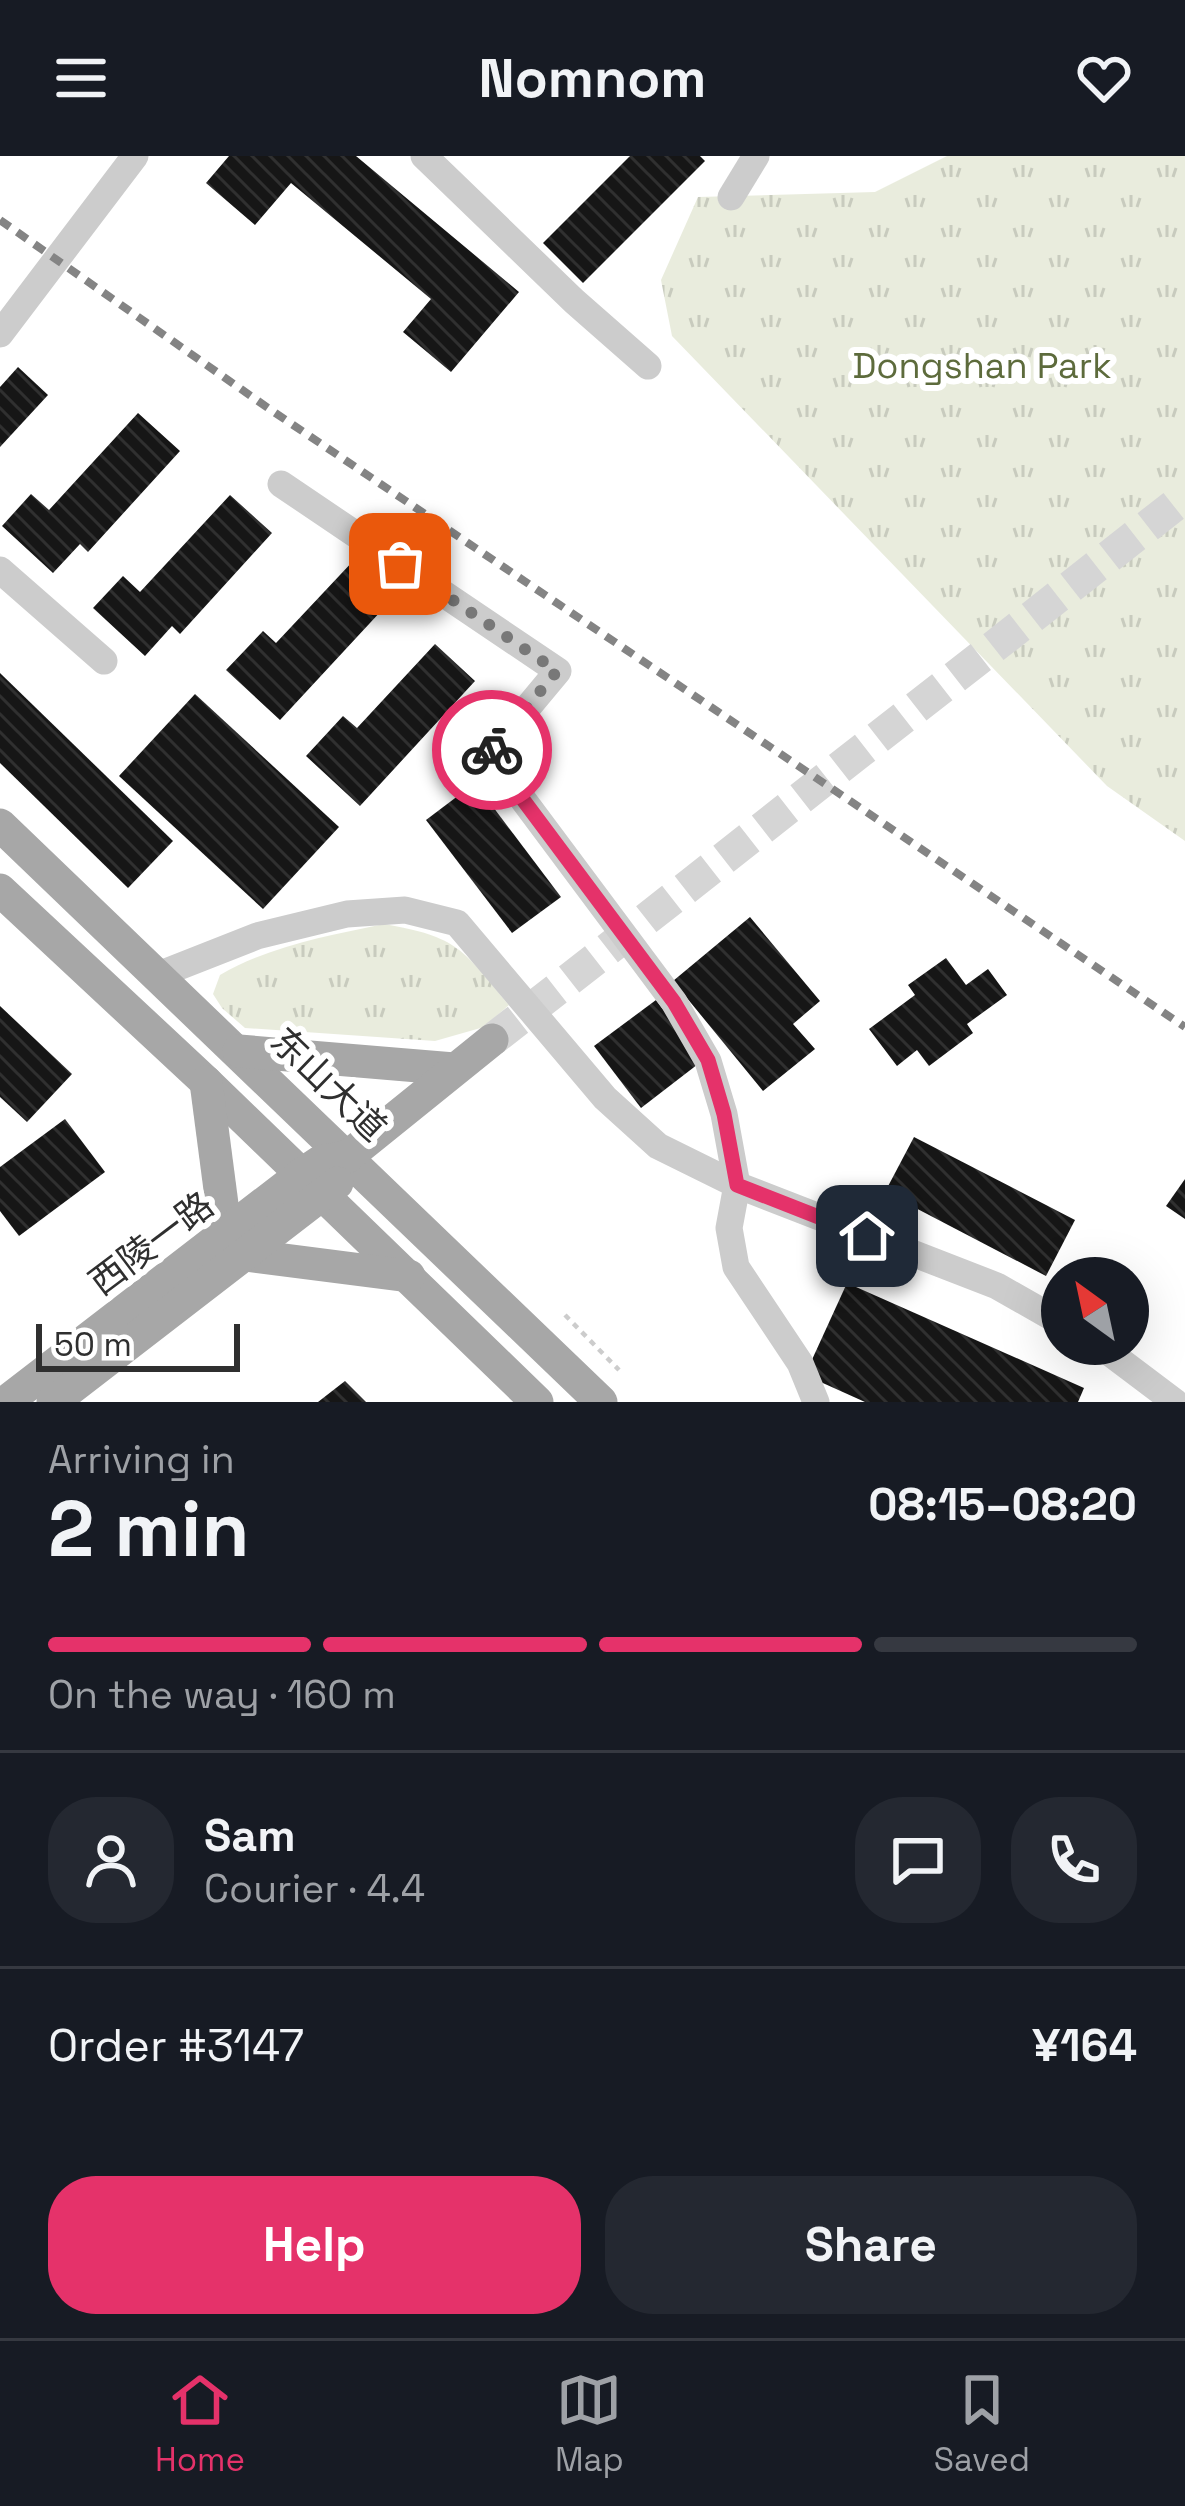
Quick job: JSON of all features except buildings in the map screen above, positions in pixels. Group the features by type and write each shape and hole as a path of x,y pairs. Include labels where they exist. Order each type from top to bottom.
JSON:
{"main road":[{"name":"东山大道","path":"0,825 601,1402"},
{"path":"0,890 537,1402"},
{"name":"西陵一路","path":"53,1402 313,1184 320,1162 346,1156 492,1040"},
{"path":"239,1051 454,1070"},
{"path":"206,1082 236,1245 409,1276"},
{"name":"西陵一路","path":"7,1402 236,1245"}],"street":[{"path":"0,334 135,156"},
{"path":"424,156 648,366"},
{"path":"731,197 756,156"},
{"path":"281,484 557,671 489,754 674,1002 708,1060 737,1185 729,1228 736,1267 800,1363 816,1402"},
{"path":"0,570 104,661"},
{"path":"158,975 257,936 347,914 405,910 458,922 605,1097 658,1146 737,1185 997,1286 1041,1311"},
{"path":"1126,1365 1175,1402"}],"path":[{"path":"565,1316 619,1370"}],"green space":[{"name":"Dongshan Park","path":"947,156 1185,156 1185,841 1107,786 672,336 661,280 698,197 875,192"},
{"path":"384,924 429,934 457,948 509,1005 484,1027 435,1041 245,1028 213,994 220,975 259,956"}],"tunnel":[{"path":"492,1040 1185,497"}],"railway":[{"path":"0,220 268,408 1185,1027"}],"way so far":[{"path":"400,564 557,671 492,750"}],"route":[{"path":"492,750 489,754 674,1002 708,1060 737,1185 867,1236"}]}
